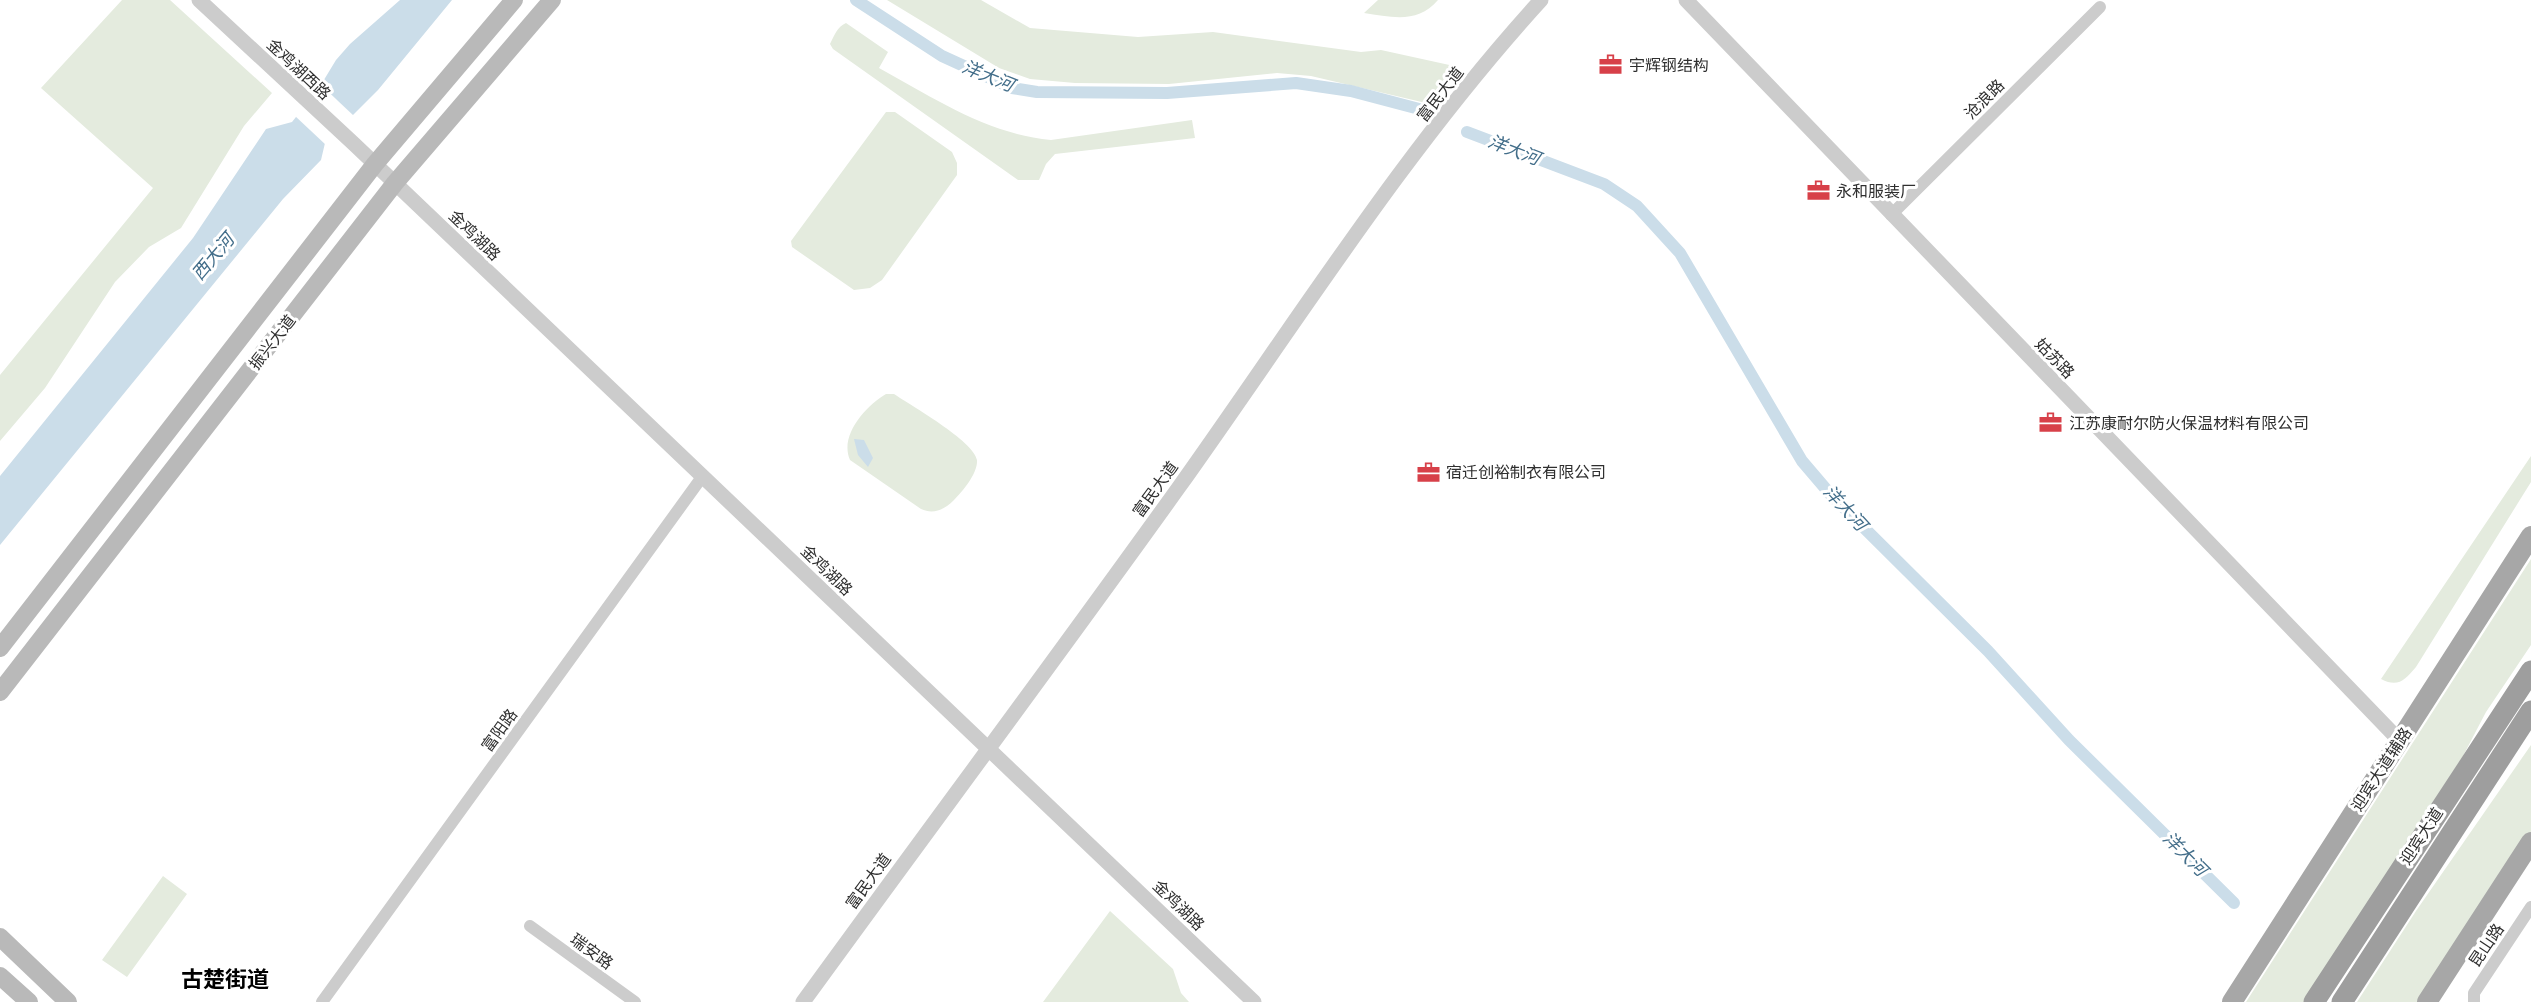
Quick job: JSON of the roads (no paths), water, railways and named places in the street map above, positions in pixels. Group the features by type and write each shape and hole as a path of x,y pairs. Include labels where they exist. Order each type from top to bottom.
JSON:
{"highway":[{"path":"2469,761 2531,661"},
{"name":"迎宾大道","path":"2314,1002 2469,761 2531,671"},
{"name":"迎宾大道","path":"2342,1002 2531,711"}],"main road":[{"name":"振兴大道","path":"0,648 375,164 514,0"},
{"name":"振兴大道","path":"0,692 394,183 552,0"},
{"name":"迎宾大道辅路","path":"2232,1002 2531,536"},
{"path":"2428,1002 2531,842"},
{"path":"0,937 68,1002"},
{"path":"0,976 29,1002"}],"street":[{"name":"金鸡湖西路","path":"199,0 375,164"},
{"name":"富民大道","path":"803,1002 1179,488 1397,180 1504,41 1541,0"},
{"name":"姑苏路","path":"1686,0 2399,740"},
{"name":"沧浪路","path":"1891,215 2100,7"},
{"name":"金鸡湖路","path":"375,164 1254,1002"},
{"name":"富阳路","path":"322,1002 702,477"},
{"name":"昆山路","path":"2474,1002 2474,993 2531,907"},
{"name":"瑞安路","path":"530,926 635,1002"}],"water":[{"name":"西大河","path":"400,0 452,0 378,90 325,143 321,160 283,199 0,545 0,476 193,238 266,129 292,122 350,44"},
{"path":"854,439 864,440 873,458 868,467 858,455"}],"waterway":[{"name":"洋大河","path":"856,0 942,56 1012,88 1037,92 1167,93 1296,83 1351,91 1423,110"},
{"name":"洋大河","path":"1467,132 1604,184 1637,206 1680,253 1802,461 1831,495 1988,651 2069,740 2234,903"}],"place":[{"name":"宇辉钢结构","path":"1611,65"},
{"name":"永和服装厂","path":"1818,191"},
{"name":"江苏康耐尔防火保温材料有限公司","path":"2051,423"},
{"name":"宿迁创裕制衣有限公司","path":"1428,472"}],"district":[{"name":"古楚街道","path":"225,979"}]}
